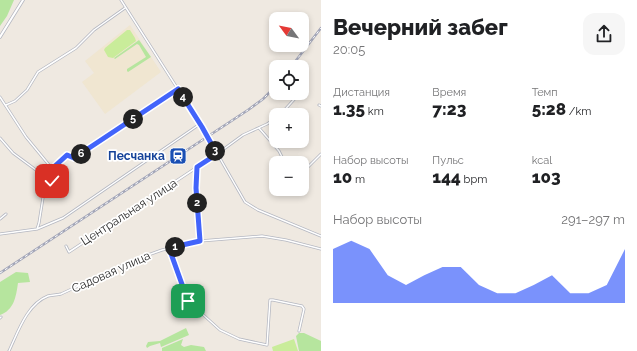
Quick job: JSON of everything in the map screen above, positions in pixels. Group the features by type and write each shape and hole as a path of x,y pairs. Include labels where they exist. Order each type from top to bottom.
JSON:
{"street":[{"path":"0,37 23,0"},
{"path":"121,0 200,124 245,202 258,210 321,236"},
{"path":"6,105 15,101 27,90 38,72 76,48 94,30 125,7"},
{"path":"45,186 52,181 55,166 67,155 74,158 178,89"},
{"path":"0,97 26,137 54,171"},
{"path":"286,108 294,100"},
{"name":"Центральная улица","path":"66,246 69,252 217,154 243,135 269,122"},
{"path":"0,234 37,229 63,218 200,124"},
{"path":"259,128 281,156"},
{"path":"0,138 13,153 36,170 45,186 37,229"},
{"path":"309,166 321,154"},
{"path":"197,167 196,188 200,241"},
{"path":"0,219 6,214"},
{"path":"39,223 42,227"},
{"name":"Садовая улица","path":"9,351 27,315 38,302 48,296 61,294 134,260 162,250 200,241 262,236 286,240 321,249"},
{"path":"169,248 188,301 220,330 239,339 267,345 270,300 302,306 304,309 299,332"}],"shaded area":[{"path":"130,25 161,72 105,114 82,82 94,73 85,61"}],"green space":[{"path":"0,0 14,0 7,16 0,26"},
{"path":"127,30 130,30 136,41 113,58 108,57 104,50 105,48"},
{"path":"139,40 151,57 128,72 127,69 146,57 139,45 137,44 115,59 114,58"},
{"path":"16,272 28,273 30,282 18,283 14,302 5,313 0,315 0,282"},
{"path":"186,328 189,335 161,347 160,343 147,348 146,346 148,342 160,341"},
{"path":"299,333 304,333 321,341 321,351 299,351 296,336"},
{"path":"183,339 181,345 184,347 191,345 204,347 206,351 162,351 162,348"},
{"path":"294,339 298,351 273,351 272,347"}],"railway":[{"path":"296,60 321,28"},
{"path":"0,273 248,110 269,93"}],"place":[{"name":"Песчанка","path":"178,156"}],"route":[{"path":"52,181 55,166 60,160 67,155 74,158 178,89 217,154 197,167 196,188 200,241 169,248 188,301"}]}
